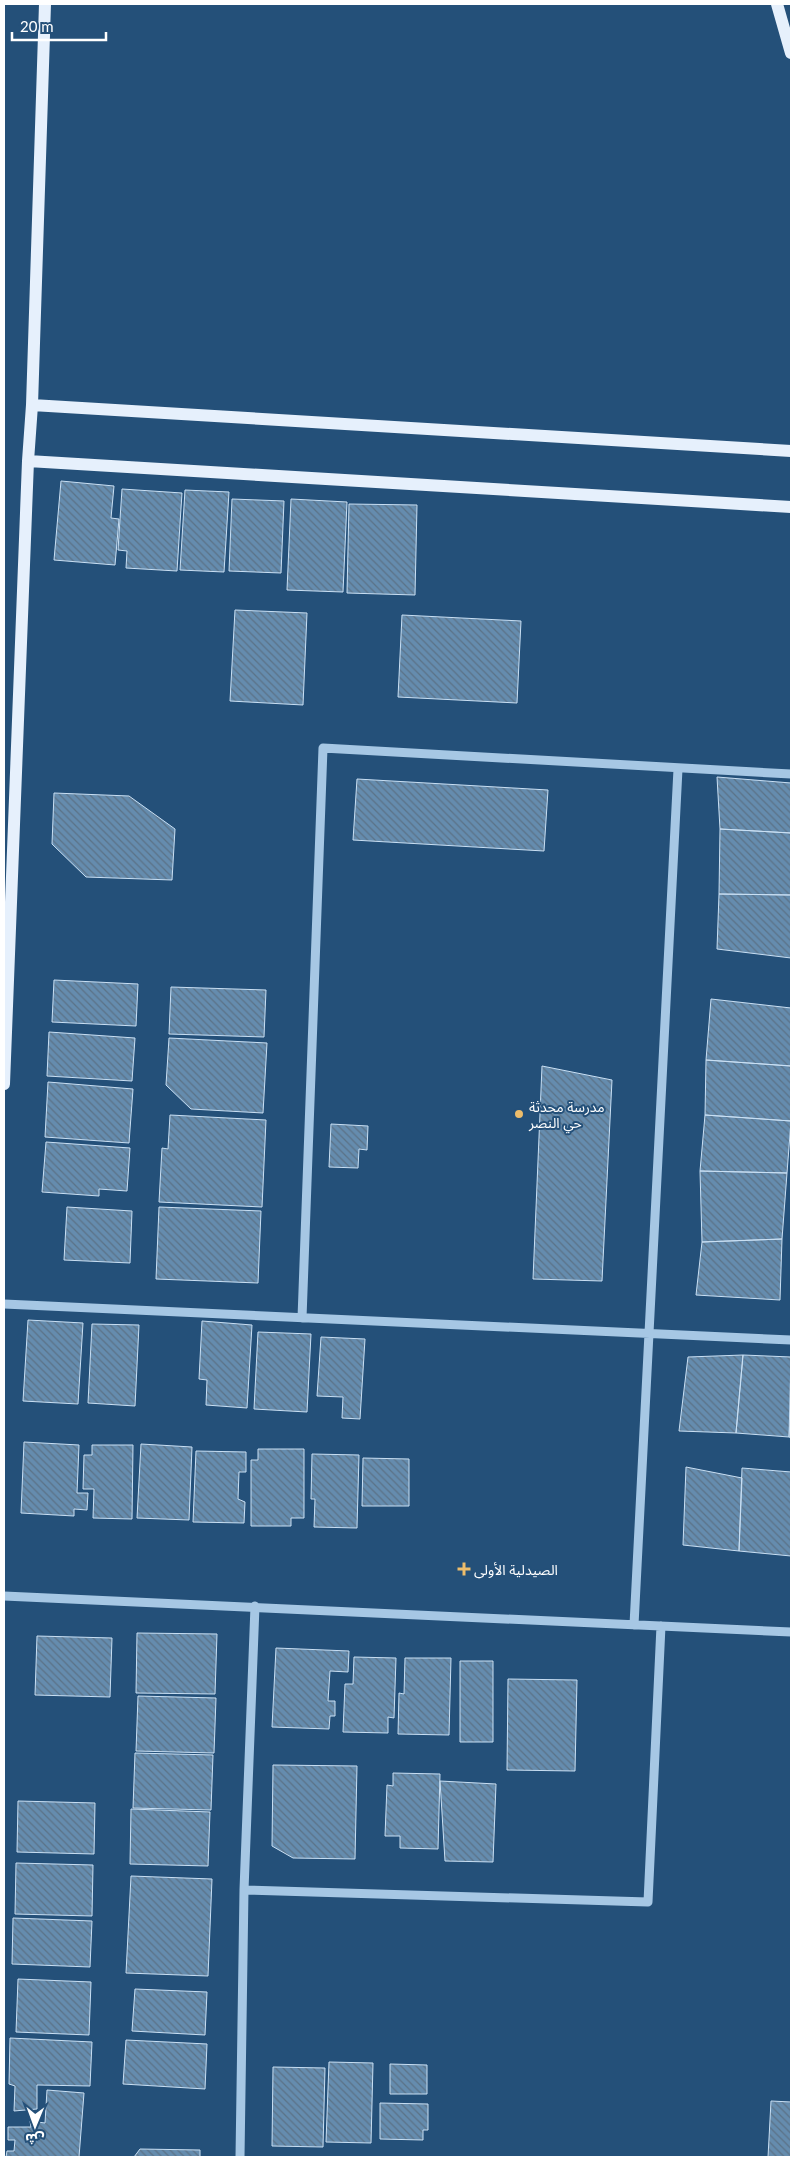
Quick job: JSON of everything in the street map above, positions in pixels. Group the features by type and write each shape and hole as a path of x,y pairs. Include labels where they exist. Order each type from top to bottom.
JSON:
{"main road":[{"path":"4,1084 28,461 32,405 45,4"},
{"path":"777,4 791,53"},
{"path":"32,405 791,451"},
{"path":"28,461 791,508"}],"street":[{"path":"302,1318 322,748 791,774"},
{"path":"634,1625 678,769"},
{"path":"4,1304 791,1340"},
{"path":"4,1596 791,1632"},
{"path":"240,2157 244,1890 255,1606"},
{"path":"244,1890 648,1902 662,1626"}],"building":[{"path":"61,481 114,486 111,518 119,519 115,565 54,560"},
{"path":"122,489 182,493 177,571 126,568 127,551 118,550"},
{"path":"185,490 229,492 224,572 180,570"},
{"path":"232,499 284,501 281,573 229,571"},
{"path":"291,499 347,502 343,592 287,590"},
{"path":"349,504 417,505 415,595 347,593"},
{"path":"235,610 307,613 303,705 230,701"},
{"path":"402,615 521,621 517,703 398,697"},
{"path":"717,777 791,783 791,833 720,829"},
{"path":"357,779 548,790 544,851 353,840"},
{"path":"54,793 129,796 175,829 172,880 86,877 52,844"},
{"path":"720,829 791,833 791,895 719,894"},
{"path":"719,894 791,895 791,958 717,949"},
{"path":"54,980 138,984 136,1026 52,1022"},
{"path":"171,987 266,990 264,1037 169,1034"},
{"path":"711,999 791,1008 791,1066 706,1060"},
{"path":"49,1032 135,1038 132,1081 47,1076"},
{"path":"169,1038 267,1043 263,1113 191,1109 166,1085"},
{"path":"706,1060 791,1066 791,1121 705,1115"},
{"path":"542,1066 612,1080 602,1281 533,1279"},
{"path":"48,1082 133,1089 129,1143 45,1137"},
{"path":"170,1115 266,1120 262,1207 159,1202 162,1148 168,1149"},
{"path":"705,1115 791,1121 787,1173 700,1171"},
{"path":"331,1124 368,1126 367,1150 359,1149 358,1168 329,1167"},
{"path":"46,1142 130,1148 127,1191 99,1189 99,1196 42,1192"},
{"path":"700,1171 787,1173 782,1239 702,1242"},
{"path":"67,1207 132,1211 130,1263 64,1260"},
{"path":"159,1207 261,1211 258,1283 156,1279"},
{"path":"782,1239 780,1300 696,1295 702,1242"},
{"path":"28,1320 83,1323 78,1404 23,1401"},
{"path":"202,1321 252,1325 247,1408 206,1405 207,1380 199,1379"},
{"path":"92,1324 139,1325 135,1406 88,1403"},
{"path":"258,1332 311,1334 307,1412 254,1409"},
{"path":"321,1337 365,1339 360,1419 342,1418 343,1397 317,1396"},
{"path":"743,1355 736,1433 679,1431 688,1357"},
{"path":"743,1355 791,1357 789,1437 736,1433"},
{"path":"791,1408 791,1438 789,1437"},
{"path":"24,1442 79,1445 77,1493 88,1493 87,1510 74,1509 74,1516 21,1513"},
{"path":"141,1444 192,1447 189,1520 137,1518"},
{"path":"92,1445 133,1445 132,1519 93,1518 94,1489 83,1489 84,1455 92,1455"},
{"path":"258,1449 304,1449 304,1518 291,1518 291,1526 251,1526 251,1460 258,1460"},
{"path":"196,1451 246,1452 246,1472 239,1472 238,1499 245,1502 244,1523 193,1522"},
{"path":"312,1454 359,1455 357,1528 314,1527 315,1499 311,1499"},
{"path":"363,1458 409,1459 409,1506 362,1506"},
{"path":"686,1467 742,1478 739,1551 683,1545"},
{"path":"742,1468 791,1472 791,1556 739,1551"},
{"path":"137,1633 217,1634 215,1694 136,1693"},
{"path":"37,1636 112,1638 110,1697 35,1695"},
{"path":"276,1648 349,1651 348,1672 330,1671 328,1701 335,1701 335,1716 330,1716 329,1729 272,1727"},
{"path":"354,1657 396,1658 394,1718 388,1717 388,1733 343,1732 345,1684 353,1684"},
{"path":"405,1658 451,1658 449,1735 398,1734 399,1693 404,1694"},
{"path":"460,1661 493,1661 493,1742 460,1742"},
{"path":"508,1679 577,1680 575,1771 507,1770"},
{"path":"138,1696 216,1698 214,1753 136,1751"},
{"path":"135,1753 213,1755 211,1810 133,1808"},
{"path":"273,1765 357,1766 355,1859 293,1858 272,1846"},
{"path":"393,1773 440,1774 438,1849 400,1848 400,1836 385,1836 387,1785 393,1786"},
{"path":"440,1781 496,1784 493,1862 445,1861"},
{"path":"18,1801 95,1803 94,1854 17,1852"},
{"path":"131,1809 210,1812 208,1866 130,1864"},
{"path":"16,1863 93,1865 92,1916 15,1914"},
{"path":"131,1876 212,1879 208,1976 126,1973"},
{"path":"13,1918 92,1921 90,1967 12,1964"},
{"path":"18,1979 91,1982 89,2035 16,2032"},
{"path":"135,1989 207,1992 205,2035 132,2031"},
{"path":"10,2038 92,2042 90,2086 37,2085 37,2109 14,2111 15,2086 9,2084"},
{"path":"126,2040 207,2044 205,2089 123,2084"},
{"path":"329,2062 373,2063 371,2143 326,2142"},
{"path":"390,2064 427,2065 427,2094 390,2094"},
{"path":"273,2067 325,2068 323,2147 272,2146"},
{"path":"47,2090 84,2093 79,2157 6,2157 7,2151 14,2151 15,2140 8,2140 8,2127 31,2127 30,2121 45,2123"},
{"path":"771,2101 791,2102 791,2157 768,2157"},
{"path":"380,2103 428,2104 428,2130 423,2130 423,2140 380,2139"},
{"path":"140,2149 200,2150 200,2157 134,2157"}],"place":[{"name":"مدرسة محدثة حي النصر","path":"519,1114"},
{"name":"الصيدلية الأولى","path":"464,1569"}]}
